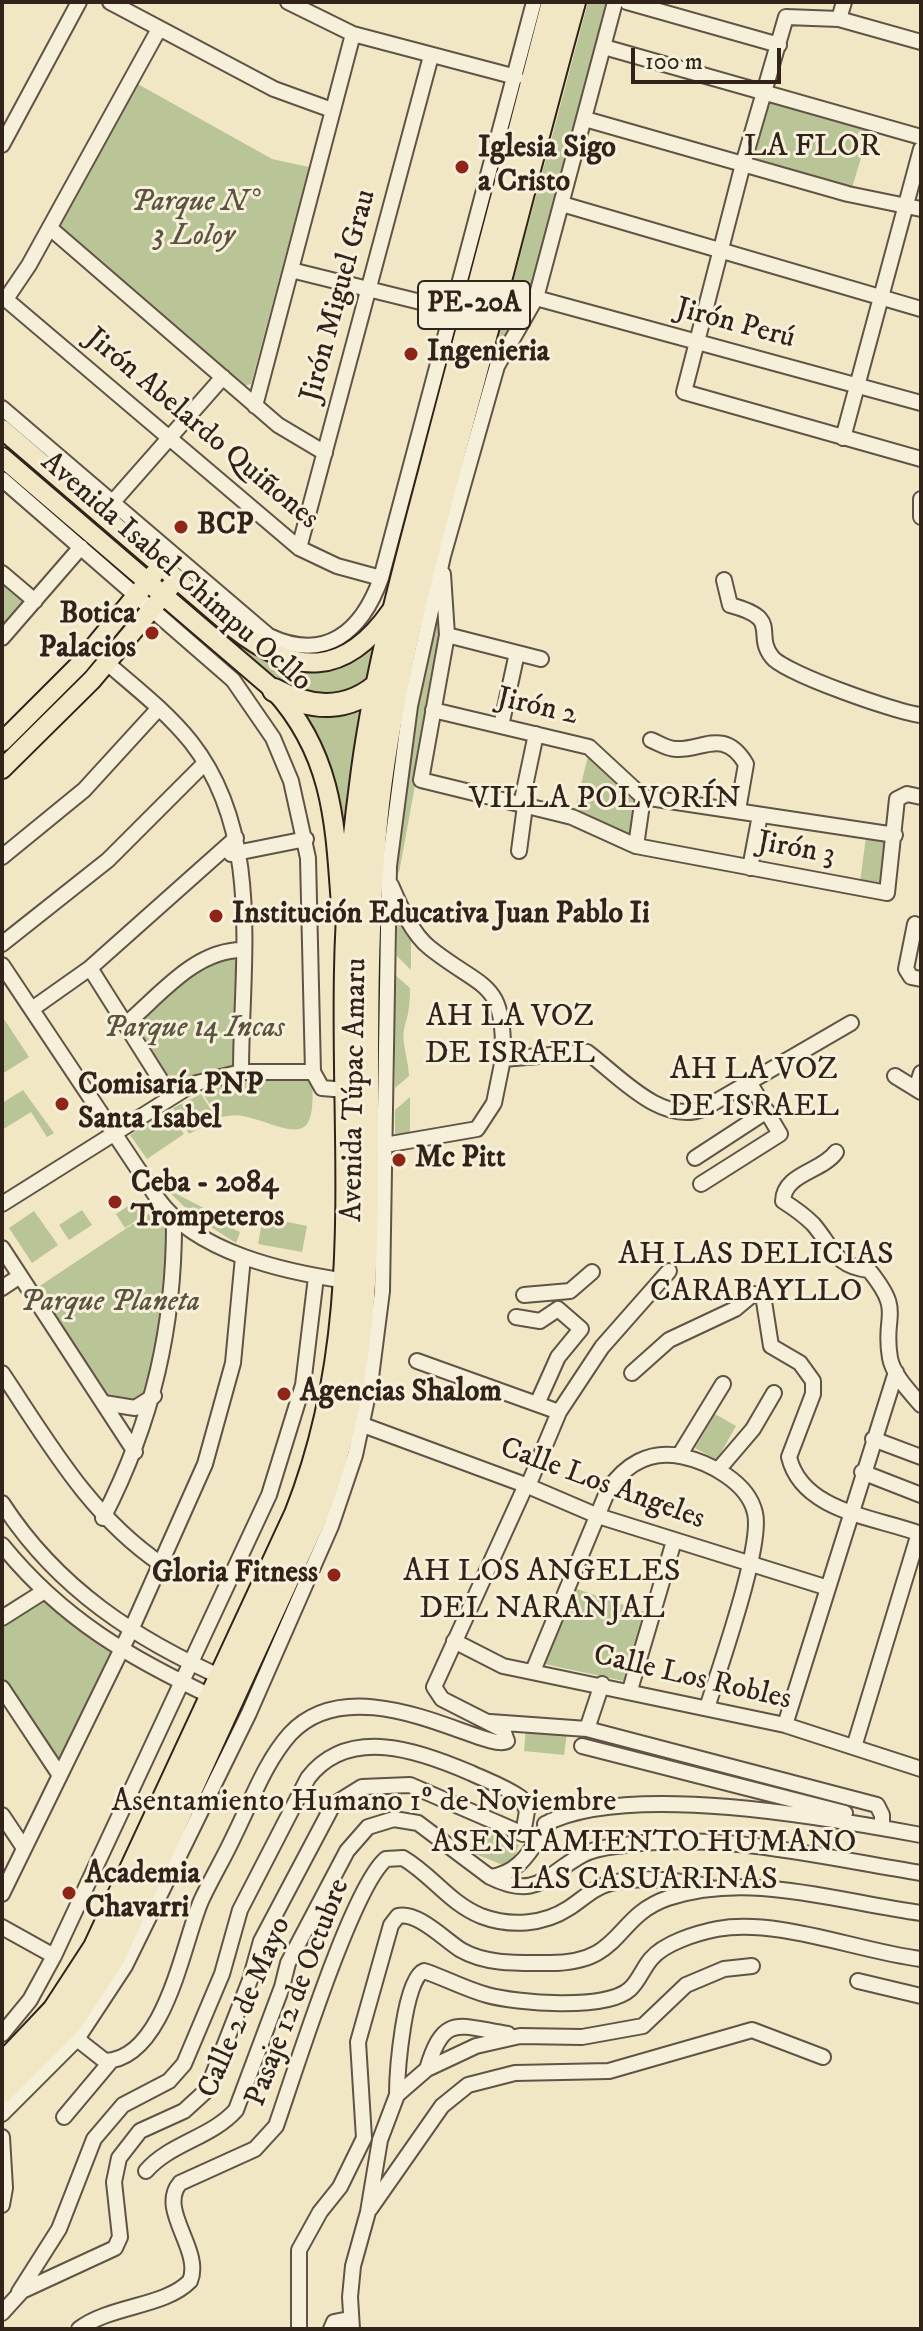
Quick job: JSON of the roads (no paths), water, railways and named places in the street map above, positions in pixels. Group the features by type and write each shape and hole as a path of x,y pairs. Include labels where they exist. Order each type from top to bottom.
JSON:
{"highway":[{"name":"Avenida Túpac Amaru","path":"2,2092 106,1984 216,1757 234,1694 311,1471 338,1365 347,1281 346,1090 367,1043 346,969 356,820 377,686 402,603 452,387 553,2"},
{"name":"Avenida Túpac Amaru","path":"2,2065 54,2010 95,1947 234,1694 314,1521 337,1457 372,1306 376,1146 367,1043 374,844 388,726 402,656 402,603 437,559 574,2"},
{"path":"443,347 452,387"},
{"path":"274,690 304,704 333,706 349,702 377,686 402,656"},
{"path":"337,1457 362,1432"}],"main road":[{"name":"Avenida Isabel Chimpu Ocllo","path":"2,429 182,573 258,647 301,664 326,662 360,648 402,603"},
{"name":"Avenida Isabel Chimpu Ocllo","path":"2,457 142,589 274,690 307,732 325,777 335,827 346,969"},
{"path":"2,742 78,666 166,560"},
{"path":"2,769 58,717 182,573"}],"street":[{"path":"2,145 7,122 79,2"},
{"path":"110,2 274,89 332,110"},
{"path":"288,2 353,34 516,77"},
{"path":"381,578 534,2"},
{"name":"Avenida Túpac Amaru","path":"367,1043 404,742 437,559 497,366 536,298 615,2"},
{"path":"627,2 779,45"},
{"path":"839,19 844,2"},
{"path":"921,42 839,19 786,17 743,164 684,392 921,459"},
{"path":"4,297 50,228 159,29"},
{"path":"255,406 353,34"},
{"path":"604,47 921,137"},
{"name":"Jirón Miguel Grau","path":"299,548 431,56"},
{"path":"585,119 848,194 921,209"},
{"path":"843,438 921,149"},
{"path":"562,204 720,253 921,309"},
{"path":"50,228 255,406 293,437 325,453"},
{"path":"291,270 453,310"},
{"name":"Jirón Abelardo Quiñones","path":"4,297 167,439 299,548 337,566 381,578"},
{"name":"Jirón Perú","path":"536,298 921,403"},
{"path":"112,503 223,377"},
{"name":"Avenida Isabel Chimpu Ocllo","path":"2,408 112,503 166,560"},
{"name":"Avenida Isabel Chimpu Ocllo","path":"2,479 81,547 142,589"},
{"path":"2,638 81,547"},
{"path":"433,710 447,635 437,559"},
{"path":"2,573 35,601"},
{"name":"Avenida Isabel Chimpu Ocllo","path":"182,573 269,636 298,646 329,641 352,629 368,610 381,578"},
{"path":"724,580 730,605 753,611 766,629 767,648 778,663 876,704 921,715"},
{"name":"Avenida Isabel Chimpu Ocllo","path":"158,602 249,698 284,759 306,839 311,905 313,1072"},
{"path":"447,635 541,659"},
{"path":"501,726 517,653"},
{"path":"107,663 159,708 205,763 224,801 238,845 242,950 241,1072"},
{"path":"2,857 84,790 159,708"},
{"name":"Jirón 2","path":"433,710 589,747 643,797"},
{"name":"Jirón 3","path":"433,710 421,780 572,817 636,846 887,893 895,835"},
{"path":"519,851 523,805 536,734"},
{"path":"651,740 677,749 700,743 727,745 746,764 738,810"},
{"path":"2,944 108,860 205,763"},
{"path":"636,846 643,797 895,835 897,799 907,794 921,797"},
{"path":"750,868 760,815"},
{"path":"32,1009 90,968 215,858 238,845 306,839"},
{"path":"376,1146 477,1129 494,1103 503,1059 504,1021 499,1004 472,976 423,941 389,881"},
{"path":"915,924 906,969 911,977 921,979"},
{"path":"126,1024 203,958 226,950 242,950"},
{"path":"2,965 113,1132 174,1217 243,1257 316,1277 347,1281"},
{"path":"90,968 170,1095"},
{"path":"503,1059 587,1052 645,1096 683,1114 703,1109 748,1080 851,1023"},
{"path":"2,1204 170,1095 206,1079 241,1072 313,1072 322,1088 346,1090"},
{"path":"895,1076 918,1090 921,1073"},
{"path":"701,1184 780,1134 748,1080"},
{"path":"695,1158 767,1111"},
{"path":"836,1152 828,1164 794,1180 784,1191 783,1201 793,1205 814,1226 838,1259 849,1267 869,1270 888,1295 892,1310 890,1359 921,1405"},
{"path":"103,1518 135,1452 154,1395 170,1317 174,1217"},
{"path":"2,1248 135,1452"},
{"path":"2,1894 131,1630 205,1464 221,1414 240,1310 243,1257"},
{"path":"64,2117 111,2061 135,2047 158,2017 182,1968 200,1903 260,1783 292,1732 325,1710 359,1707 438,1720 496,1744 505,1743 506,1733 442,1699 434,1687 559,1412 602,1347 669,1271"},
{"path":"524,1295 570,1291 592,1272"},
{"path":"2,1288 20,1276"},
{"path":"2,2034 30,2000 54,1956 282,1461 303,1385 316,1277"},
{"path":"632,1373 669,1340 735,1309 753,1294 763,1295 771,1346 800,1363 813,1381 813,1394 789,1457 791,1466 813,1496 833,1507 850,1509 920,1533 854,1747"},
{"name":"Avenida Túpac Amaru","path":"234,1694 331,1526 362,1432 372,1306"},
{"path":"516,1317 540,1321 558,1309 581,1329 558,1357 537,1404"},
{"path":"417,1361 559,1412"},
{"path":"785,1725 825,1587 896,1372"},
{"path":"2,1373 103,1518 161,1564"},
{"path":"679,1456 723,1384"},
{"path":"718,1470 753,1429 774,1393"},
{"path":"103,1403 135,1408 154,1395"},
{"name":"Calle Los Angeles","path":"362,1432 527,1485 598,1516 825,1587"},
{"path":"873,1439 921,1457"},
{"path":"533,1671 608,1490 628,1466 653,1456 679,1456 718,1470 743,1490 755,1511 756,1536 750,1563 707,1708"},
{"path":"862,1472 921,1495"},
{"path":"2,1503 37,1552 61,1577 131,1630 191,1663 234,1694"},
{"path":"630,1690 674,1541"},
{"path":"2,1545 43,1592 121,1651 182,1683 234,1694"},
{"path":"2,1618 43,1592"},
{"name":"Calle Los Robles","path":"454,1641 489,1662 785,1725 921,1769"},
{"path":"587,1729 602,1684"},
{"path":"2,1688 59,1774"},
{"path":"490,1722 587,1729 877,1805 882,1826"},
{"path":"582,1746 915,1834"},
{"path":"2,2313 59,2229 94,2139 123,2105 169,2081 184,2064 222,1974 240,1910 308,1778 323,1761 344,1751 371,1748 413,1750 433,1756 521,1798 527,1811 523,1834"},
{"name":"Avenida Túpac Amaru","path":"2,2114 77,2039 106,1984 125,1966 216,1757"},
{"path":"19,2292 115,2248 120,2237 115,2170 124,2149 140,2131 197,2101 219,2066 261,1941 327,1814 341,1797 377,1784 410,1785 523,1834 562,1814 668,1802 882,1826"},
{"path":"2,1815 33,1830"},
{"path":"2,1815 24,1848"},
{"name":"Calle 2 de Mayo","path":"146,2171 155,2161 224,2123 236,2110 288,1963 347,1851 368,1827 394,1819 418,1823 490,1877"},
{"path":"490,1877 507,1875 521,1866 551,1821"},
{"path":"490,1877 518,1889 530,1887 597,1849 663,1839 779,1851 921,1873"},
{"name":"Pasaje 12 de Octubre","path":"79,2329 93,2318 174,2292 190,2281 193,2264 174,2203 175,2189 180,2183 255,2149 276,2126 345,1935 369,1880 386,1859 403,1858 465,1909 509,1922 533,1923 554,1917 594,1889 611,1883 674,1879 716,1887"},
{"path":"299,2329 299,2250 356,2157 364,2138 364,2114 356,2065 358,2042 391,1925 398,1916 411,1917 458,1948 487,1961 554,1963 587,1959 604,1952 631,1921 664,1899 716,1887 764,1887 921,1913"},
{"path":"2,1927 54,1956"},
{"path":"331,2329 334,2322 351,2324 353,2266 368,2212 386,2121 397,2095 397,2063 406,2013 416,1978 424,1971 488,1995 523,2002 607,1999 630,1990 659,1952 693,1936 735,1927 773,1928 867,1951 921,1959"},
{"path":"397,2095 427,2069 476,2046 520,2036 549,2034 562,2039 643,2026 686,1985 724,1969 752,1966"},
{"path":"858,1981 921,1996"},
{"path":"427,2069 438,2038 455,2027 520,2036"},
{"path":"368,2212 442,2106 468,2085 515,2073 609,2071 752,2030 823,2057"},
{"path":"77,2039 98,2059 111,2061"},
{"path":"364,2114 386,2121"},
{"path":"2,2137 5,2188 2,2205"}],"place":[{"name":"Iglesia Sigo a Cristo","path":"462,167"},
{"name":"Ingenieria","path":"411,354"},
{"name":"BCP","path":"181,527"},
{"name":"Botica Palacios","path":"152,633"},
{"name":"Institución Educativa Juan Pablo Ii","path":"216,916"},
{"name":"Comisaría PNP Santa Isabel","path":"62,1104"},
{"name":"Mc Pitt","path":"399,1160"},
{"name":"Ceba - 2084 Trompeteros","path":"115,1202"},
{"name":"Agencias Shalom","path":"284,1394"},
{"name":"Gloria Fitness","path":"334,1575"},
{"name":"Academia Chavarri","path":"69,1893"}],"district":[{"name":"LA FLOR","path":"812,148"},
{"name":"VILLA POLVORÍN","path":"605,800"},
{"name":"AH LA VOZ DE ISRAEL","path":"510,1036"},
{"name":"AH LA VOZ DE ISRAEL","path":"754,1090"},
{"name":"AH LAS DELICIAS CARABAYLLO","path":"756,1274"},
{"name":"AH LOS ANGELES DEL NARANJAL","path":"542,1592"},
{"name":"Asentamiento Humano 1º de Noviembre","path":"364,1803"},
{"name":"ASENTAMIENTO HUMANO LAS CASUARINAS","path":"644,1862"}],"park label":[{"name":"Parque N° 3 Loloy","path":"194,221"},
{"name":"Parque 14 Incas","path":"194,1030"},
{"name":"Parque Planeta","path":"110,1304"}]}
